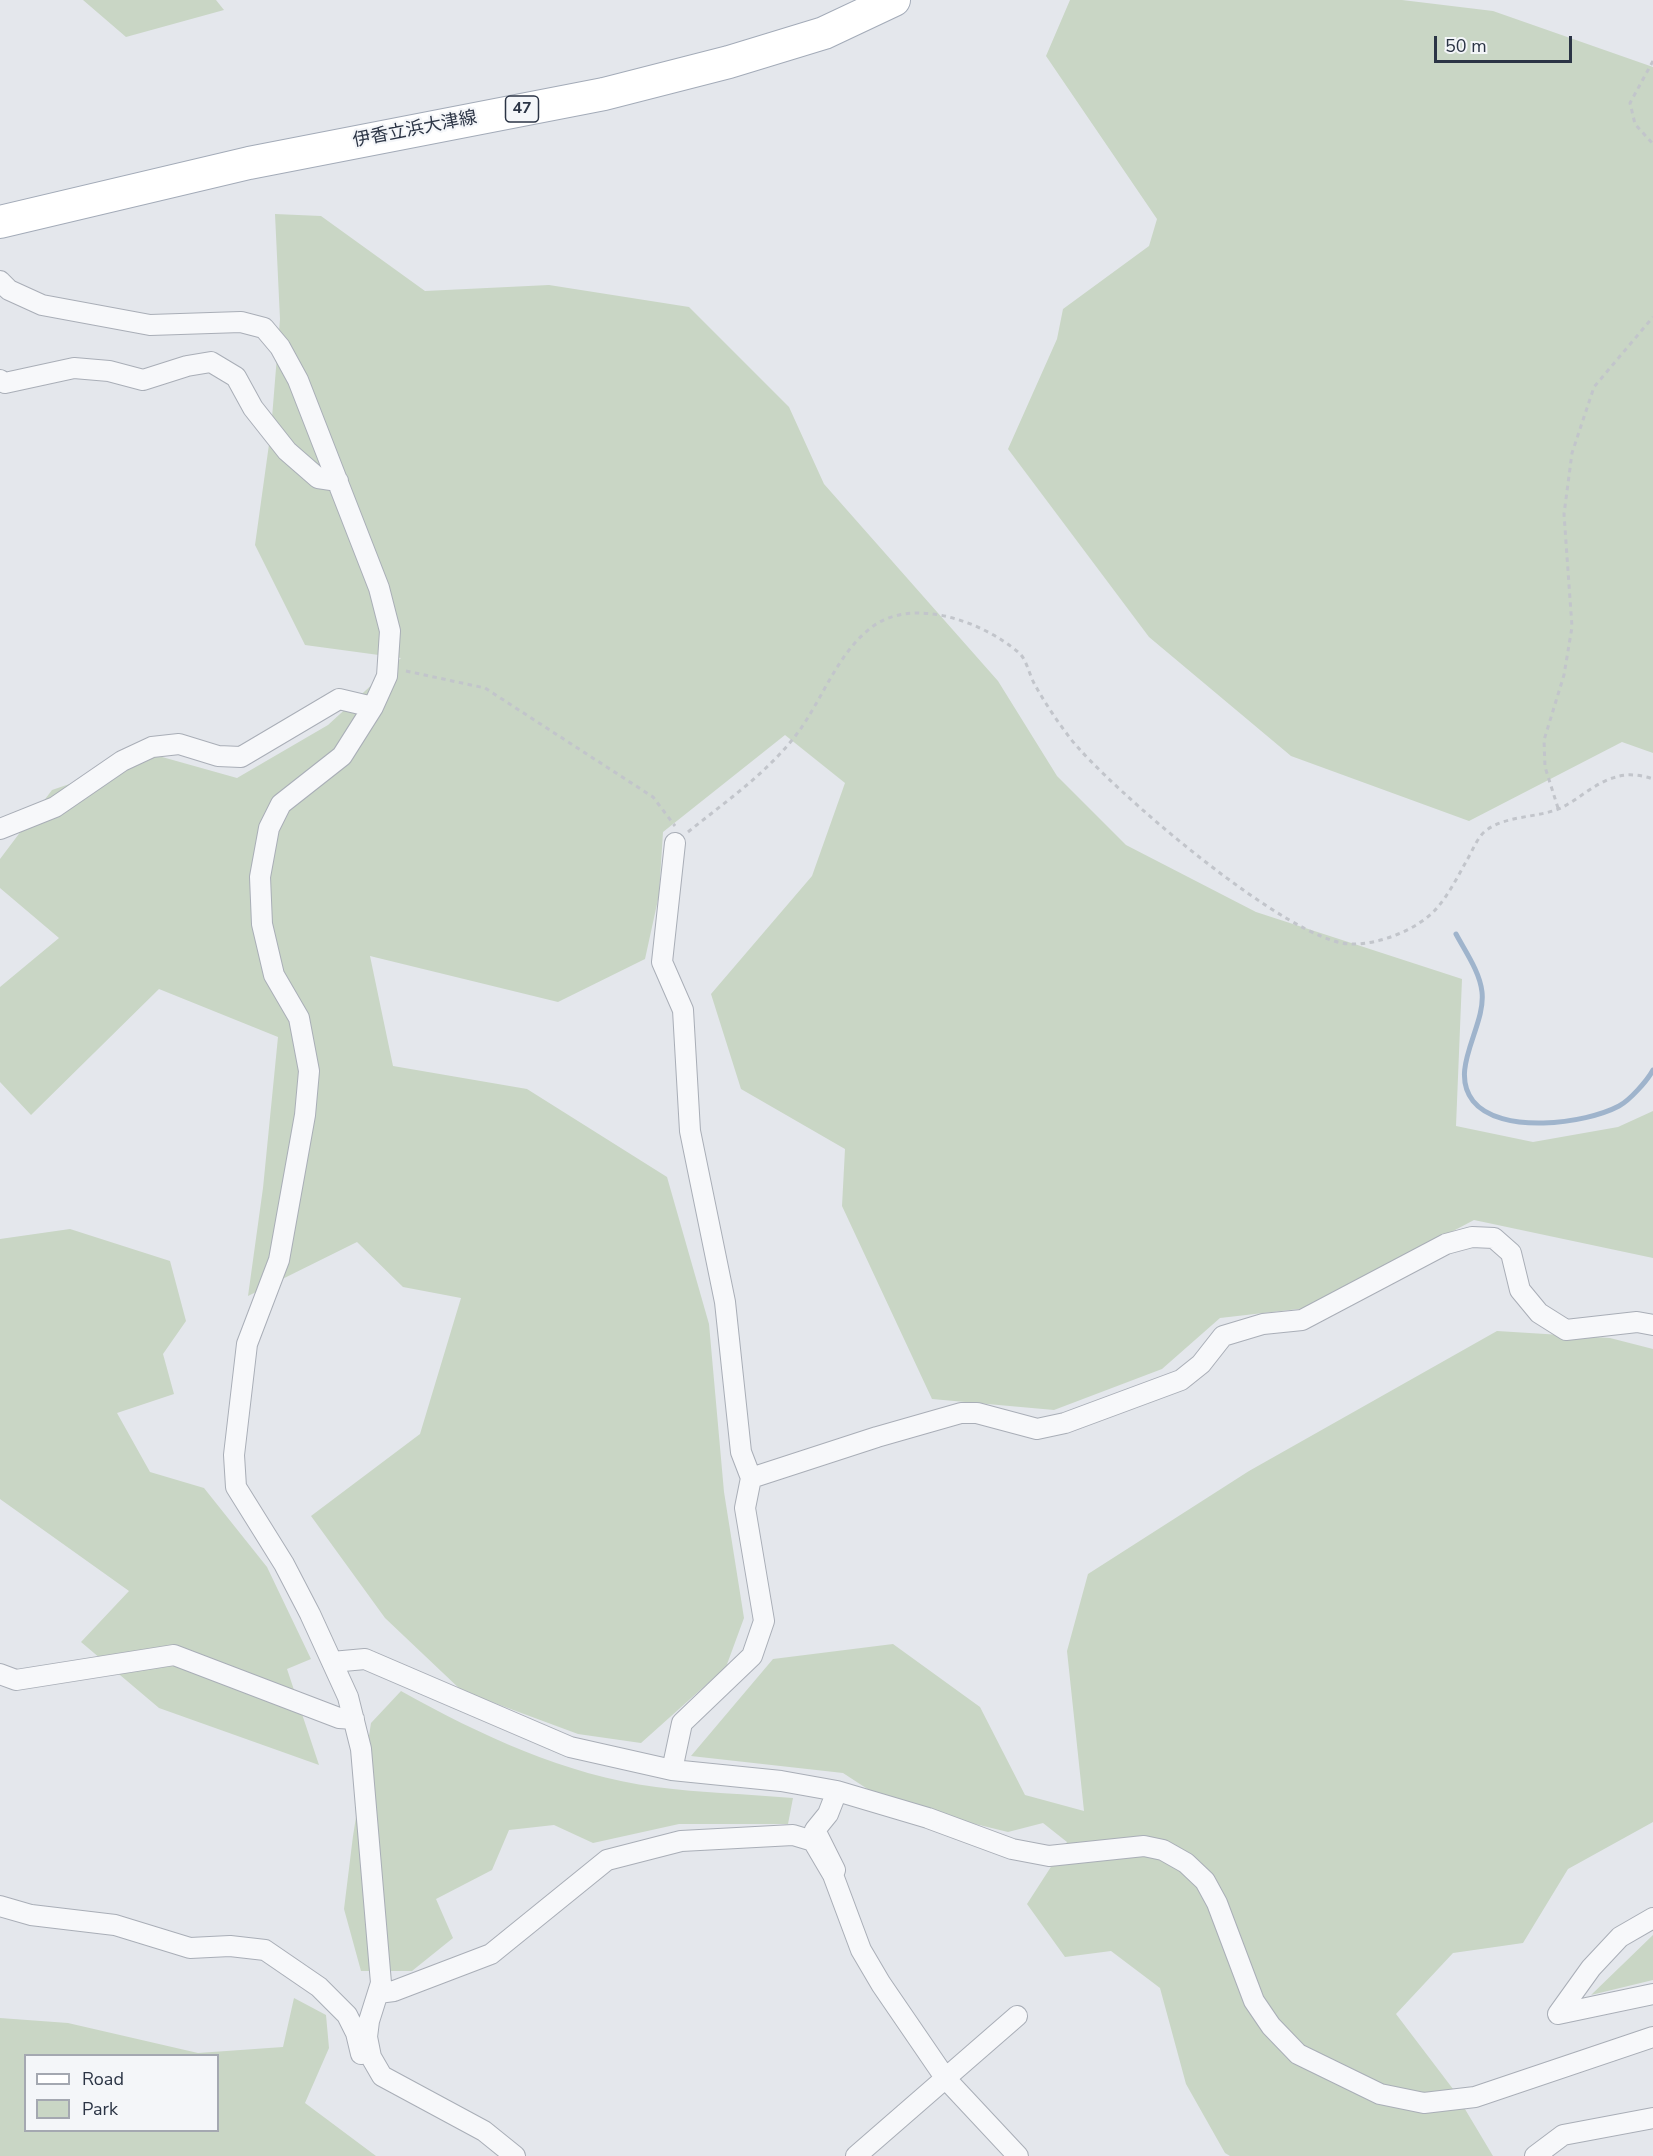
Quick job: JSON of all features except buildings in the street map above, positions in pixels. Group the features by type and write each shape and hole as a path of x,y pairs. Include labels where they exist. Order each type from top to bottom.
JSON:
{"main road":[{"name":"伊香立浜大津線","path":"0,222 261,161 604,94 729,62 824,33 894,0"}],"street":[{"path":"0,281 9,290 42,305 139,323 171,326 241,322 264,328 280,347 298,381 379,588 390,631 387,676 373,706 342,756 281,804 269,828 260,877 262,924 274,975 299,1018 309,1071 305,1115 279,1260 247,1344 234,1455 236,1487 284,1564 348,1697 354,1719 361,1749 381,1983 367,2037 371,2056 382,2076"},
{"path":"0,380 5,383 74,368 109,371 143,380 187,366 211,362 236,377 253,408 287,452 318,478 338,482"},
{"path":"0,829 20,824 55,807 122,761 152,747 179,744 218,756 241,757 339,699 373,706"},
{"path":"672,1770 682,1723 752,1656 764,1621 745,1508 751,1478 741,1452 725,1302 690,1131 683,1010 662,962 675,843"},
{"path":"751,1478 877,1437 961,1413 977,1413 1037,1429 1065,1423 1181,1380 1200,1364 1223,1336 1263,1324 1302,1320 1446,1244 1472,1237 1494,1238 1511,1253 1520,1290 1539,1313 1566,1330 1637,1322 1653,1325"},
{"path":"0,1674 16,1680 174,1655 339,1718 354,1719"},
{"path":"332,1662 365,1659 570,1747 672,1770 781,1781 837,1791 928,1818 1012,1849 1049,1856 1144,1846 1170,1854 1186,1863 1205,1881 1217,1902 1254,2001 1271,2026 1298,2054 1380,2094 1424,2103 1475,2097 1653,2037"},
{"path":"833,1875 835,1870 832,1862 815,1830 828,1814 837,1791"},
{"path":"378,1994 394,1991 492,1954 607,1860 681,1841 793,1835 813,1841 833,1875 861,1950 881,1984 946,2079 1018,2156"},
{"path":"0,1906 31,1915 115,1925 190,1948 230,1946 265,1950 319,1987 347,2016 356,2033 361,2059 372,2076 382,2076 484,2131 515,2156"},
{"path":"1653,1918 1620,1937 1591,1968 1558,2014 1653,1994"},
{"path":"856,2156 871,2140 946,2079 1017,2016"},
{"path":"1535,2156 1563,2135 1653,2118"}],"path":[{"path":"1653,61 1630,102 1635,124 1653,144"},
{"path":"1558,809 1545,767 1544,740 1564,675 1572,627 1564,514 1572,453 1594,387 1653,317"},
{"path":"675,843 762,772 796,735 851,648 873,626 904,613 929,615 970,624 1021,654 1033,683 1070,738 1123,795 1252,897 1291,921 1325,938 1350,945 1382,939 1410,928 1435,911 1488,829 1505,822 1558,809 1615,777 1636,775 1653,779"},
{"path":"388,667 485,688 653,797 675,825 675,843"}],"green space":[{"path":"83,0 216,0 224,10 126,37"},
{"path":"1070,0 1402,0 1493,11 1653,67 1653,753 1622,742 1469,821 1291,756 1149,637 1008,449 1057,339 1063,309 1149,246 1157,219 1046,56"},
{"path":"275,214 321,216 425,291 549,285 689,307 789,407 824,484 998,681 1057,776 1126,845 1256,912 1462,979 1456,1126 1533,1142 1618,1127 1653,1111 1653,1258 1474,1220 1307,1308 1220,1318 1162,1369 1054,1410 932,1399 842,1206 845,1149 741,1089 711,994 812,876 845,783 785,735 663,832 659,895 645,959 558,1002 370,956 393,1066 527,1089 667,1177 709,1324 724,1492 744,1618 726,1667 641,1743 578,1734 462,1691 385,1618 311,1516 420,1434 461,1298 403,1287 357,1242 248,1296 263,1188 278,1037 159,989 31,1115 0,1082 0,987 59,938 0,888 0,859 52,790 155,755 237,778 328,725 401,658 305,645 255,545 271,430 280,319"},
{"path":"70,1229 170,1261 186,1321 163,1354 174,1394 117,1413 150,1472 204,1488 267,1567 311,1659 287,1669 319,1765 159,1708 81,1642 129,1591 0,1499 0,1239"},
{"path":"1497,1331 1610,1338 1653,1349 1653,1822 1568,1869 1523,1943 1453,1953 1396,2014 1453,2089 1493,2156 1230,2156 1225,2153 1186,2084 1160,1988 1111,1951 1065,1957 1027,1904 1067,1842 1043,1823 1008,1832 889,1803 843,1773 691,1756 773,1659 893,1644 980,1707 1025,1795 1084,1811 1067,1651 1088,1574 1249,1471"},
{"path":"401,1691 492,1738 589,1773 656,1787 793,1798 788,1824 679,1824 593,1843 554,1825 509,1830 492,1870 436,1899 453,1938 412,1971 361,1971 344,1909 353,1836 371,1723"},
{"path":"1653,1935 1653,1980 1591,1995"},
{"path":"294,1998 326,2015 329,2048 305,2103 376,2156 0,2156 0,2018 68,2023 198,2053 283,2047"}],"waterway":[{"path":"1456,934 1481,984 1482,1005 1464,1075 1466,1089 1473,1101 1486,1112 1502,1119 1522,1122 1543,1123 1586,1118 1619,1106 1638,1090 1653,1070"}]}
